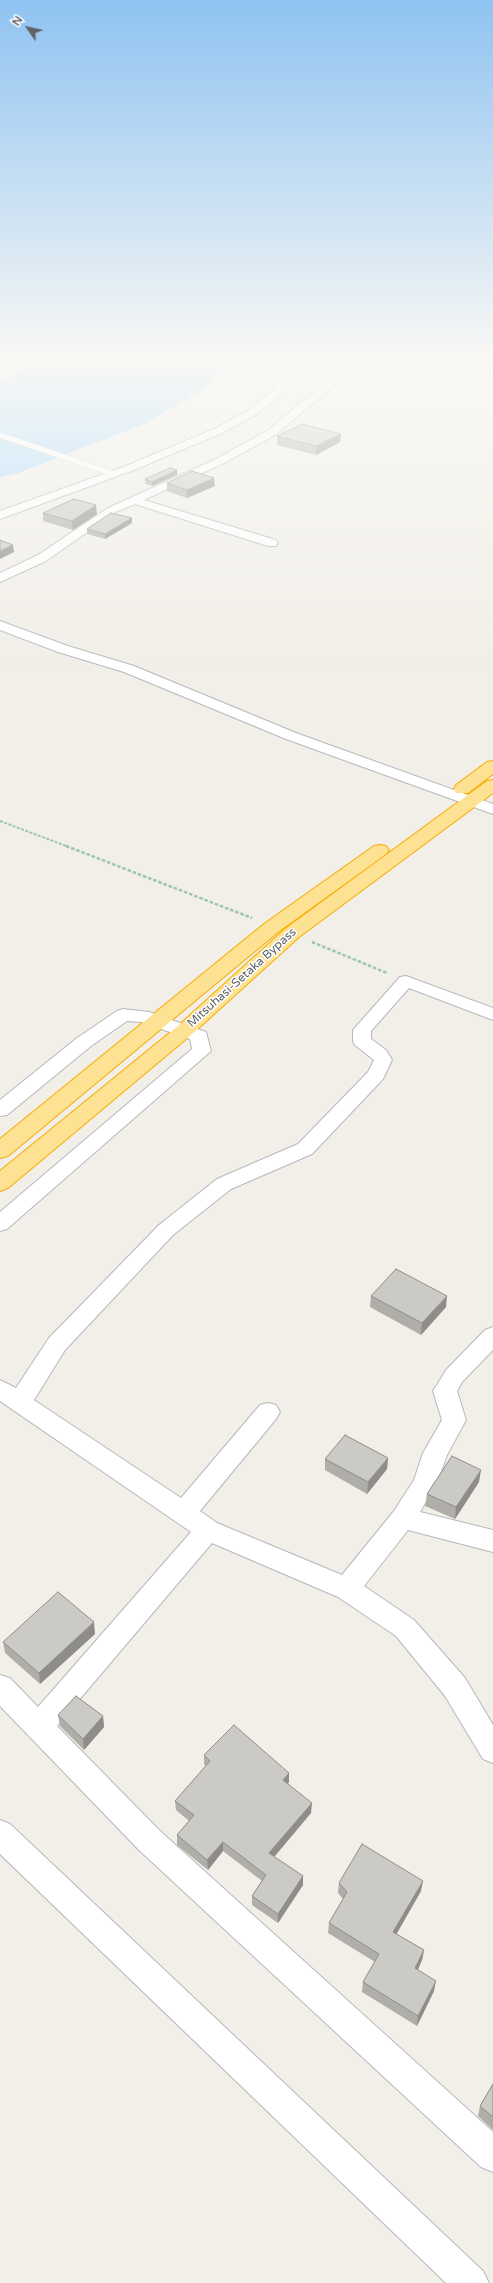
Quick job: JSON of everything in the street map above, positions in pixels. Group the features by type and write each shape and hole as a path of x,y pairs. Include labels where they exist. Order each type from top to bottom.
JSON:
{"highway":[{"name":"Mitsuhasi-Setaka Bypass","path":"0,1151 274,926 493,766"},
{"name":"Mitsuhasi-Setaka Bypass","path":"0,1183 185,1030 292,933 493,785"}],"street":[{"path":"0,515 114,474 146,461"},
{"path":"0,578 42,558 112,510 219,461"},
{"path":"134,500 272,543"},
{"path":"0,625 63,649 129,669 292,736 493,809"},
{"path":"493,1014 406,981 362,1030 362,1041 380,1054 383,1060 376,1075 305,1149 224,1184 166,1230 10,1395 208,1530 347,1589 405,1628 455,1687 493,1750"},
{"path":"0,1110 84,1042 123,1015 143,1016 199,1036 202,1051 0,1224"},
{"path":"347,1589 403,1518 425,1484 435,1453 454,1420 445,1391 454,1376 493,1336"},
{"path":"183,1513 268,1412"},
{"path":"403,1518 493,1541"},
{"path":"38,1728 208,1530"},
{"path":"0,1687 38,1728 149,1840 493,2155"},
{"path":"0,1834 471,2283"}],"lane":[{"path":"75,461 114,474"}],"path":[{"path":"0,821 274,926"},
{"path":"292,933 406,981"}],"water":[{"path":"0,461 50,461 18,473 0,477"}],"building":[{"path":"170,468 177,470 152,482 145,479"},
{"path":"192,471 214,478 187,490 167,483"},
{"path":"74,499 96,505 72,521 43,513"},
{"path":"111,513 132,518 105,534 87,529"},
{"path":"0,540 13,545 0,551"},
{"path":"396,1269 447,1296 422,1323 371,1296"},
{"path":"345,1435 388,1458 368,1482 325,1459"},
{"path":"452,1456 481,1470 456,1507 427,1494"},
{"path":"58,1592 94,1622 39,1673 3,1642"},
{"path":"76,1696 103,1716 83,1739 58,1715"},
{"path":"234,1725 289,1773 283,1780 312,1803 269,1853 303,1876 278,1914 252,1896 266,1875 223,1842 207,1860 177,1835 194,1815 175,1801 210,1761 204,1755"},
{"path":"362,1844 423,1881 393,1932 424,1950 415,1968 436,1981 418,2016 363,1982 379,1954 329,1923 347,1892 339,1883"},
{"path":"493,2084 493,2117 480,2106"}]}
